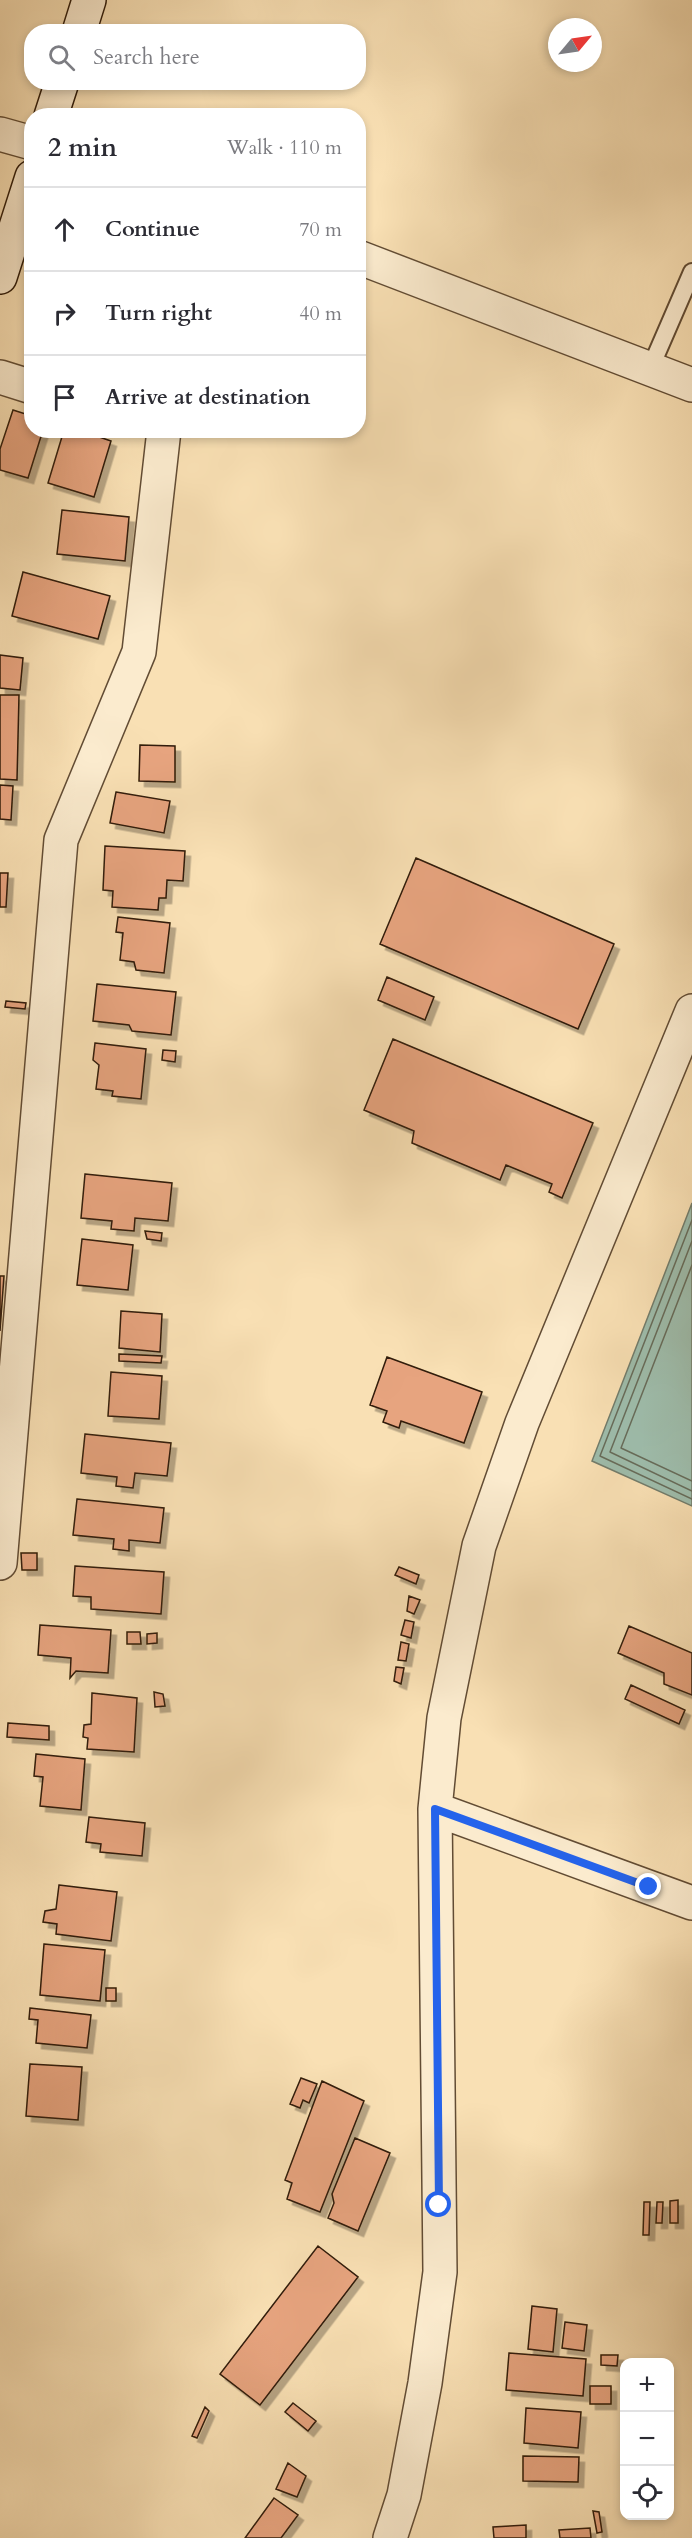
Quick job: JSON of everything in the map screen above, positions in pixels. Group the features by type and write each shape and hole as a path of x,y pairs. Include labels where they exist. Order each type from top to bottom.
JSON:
{"street":[{"path":"82,24 89,0"},
{"path":"54,108 59,90"},
{"path":"0,134 24,141"},
{"path":"0,277 24,202"},
{"path":"366,260 692,385"},
{"path":"0,377 24,384"},
{"path":"0,1563 61,840 139,652 163,438"},
{"path":"390,2538 404,2495 423,2394 440,2272 435,1809 444,1718 479,1546 522,1423 692,1011"},
{"path":"435,1809 692,1903"}],"lane":[{"path":"650,369 692,272"}],"water":[{"path":"692,1203 692,1506 592,1461"}],"building":[{"path":"13,410 24,413 24,438 40,438 28,478 0,470 0,449"},
{"path":"62,438 102,438 111,441 94,497 48,483"},
{"path":"62,510 129,517 125,561 57,554"},
{"path":"23,572 110,596 98,639 12,616"},
{"path":"0,655 23,658 20,690 0,688"},
{"path":"0,695 19,695 17,780 0,779"},
{"path":"140,745 175,746 175,782 139,781"},
{"path":"0,785 13,786 11,820 0,819"},
{"path":"116,792 170,801 164,833 110,823"},
{"path":"105,846 185,851 183,881 167,880 166,898 159,898 158,910 112,907 113,891 103,890"},
{"path":"416,858 614,944 578,1029 380,944"},
{"path":"0,873 8,873 6,907 0,907"},
{"path":"118,917 170,923 164,973 136,970 134,962 120,960 123,933 116,932"},
{"path":"387,977 434,997 425,1020 378,1000"},
{"path":"97,984 176,992 171,1035 132,1031 129,1025 93,1021"},
{"path":"6,1001 26,1003 25,1009 5,1007"},
{"path":"393,1039 593,1123 562,1198 549,1192 552,1184 506,1165 500,1180 412,1143 414,1131 364,1110"},
{"path":"95,1043 146,1049 141,1099 112,1096 113,1091 96,1089 99,1065 93,1060"},
{"path":"163,1050 176,1051 175,1062 162,1060"},
{"path":"85,1174 172,1183 168,1221 135,1218 134,1231 111,1229 112,1221 81,1218"},
{"path":"145,1231 162,1233 161,1241 147,1239"},
{"path":"82,1239 133,1245 128,1290 77,1285"},
{"path":"0,1276 4,1276 0,1331"},
{"path":"121,1311 162,1314 160,1352 119,1348"},
{"path":"119,1354 162,1356 161,1363 119,1361"},
{"path":"387,1357 482,1392 464,1443 401,1421 399,1428 383,1422 387,1411 370,1405"},
{"path":"111,1372 162,1376 159,1419 108,1416"},
{"path":"85,1434 171,1443 167,1476 135,1473 133,1488 116,1486 117,1477 81,1473"},
{"path":"77,1499 164,1508 160,1543 129,1540 129,1551 113,1549 114,1539 73,1535"},
{"path":"21,1553 37,1553 37,1570 22,1570"},
{"path":"75,1566 164,1572 161,1614 91,1609 91,1597 73,1596"},
{"path":"399,1567 419,1575 416,1584 395,1575"},
{"path":"409,1596 420,1600 414,1614 407,1611"},
{"path":"405,1620 414,1622 411,1638 401,1635"},
{"path":"40,1625 111,1630 108,1673 76,1671 70,1678 71,1658 38,1655"},
{"path":"629,1626 692,1653 692,1695 664,1684 664,1673 618,1653"},
{"path":"127,1632 140,1632 141,1644 127,1644"},
{"path":"157,1633 157,1643 147,1644 147,1634"},
{"path":"401,1642 409,1644 406,1661 398,1660"},
{"path":"396,1667 404,1668 401,1684 394,1681"},
{"path":"631,1685 685,1710 679,1724 625,1699"},
{"path":"154,1692 163,1694 165,1706 155,1707"},
{"path":"92,1693 137,1698 134,1752 87,1749 88,1738 83,1737 84,1725 91,1724"},
{"path":"8,1723 49,1726 49,1740 7,1737"},
{"path":"36,1754 85,1759 81,1810 40,1806 43,1777 34,1776"},
{"path":"89,1817 145,1823 142,1856 100,1852 101,1844 86,1842"},
{"path":"59,1885 117,1892 111,1941 56,1934 57,1924 43,1922 45,1911 56,1909"},
{"path":"44,1944 105,1950 100,2001 40,1995"},
{"path":"106,1988 116,1988 116,2001 106,2001"},
{"path":"30,2008 91,2015 87,2048 36,2043 38,2020 29,2019"},
{"path":"30,2064 82,2067 78,2120 26,2116"},
{"path":"301,2078 317,2084 309,2103 303,2100 300,2108 290,2104"},
{"path":"322,2081 364,2101 320,2212 287,2199 292,2183 285,2180"},
{"path":"355,2138 390,2153 358,2231 328,2218 334,2203 332,2194"},
{"path":"678,2200 678,2223 670,2223 670,2201"},
{"path":"644,2202 650,2202 649,2235 643,2235"},
{"path":"657,2202 663,2202 662,2223 656,2223"},
{"path":"318,2246 358,2277 260,2405 220,2374"},
{"path":"532,2306 557,2309 553,2352 528,2349"},
{"path":"565,2322 587,2325 584,2351 562,2348"},
{"path":"509,2353 586,2359 583,2396 506,2390"},
{"path":"601,2355 618,2355 617,2366 601,2365"},
{"path":"590,2386 611,2386 611,2404 590,2404"},
{"path":"293,2403 316,2421 308,2431 285,2412"},
{"path":"205,2407 209,2411 197,2438 192,2436"},
{"path":"526,2408 581,2412 578,2448 524,2443"},
{"path":"523,2456 579,2457 578,2482 523,2481"},
{"path":"288,2463 306,2476 297,2497 276,2489"},
{"path":"274,2498 298,2515 281,2538 245,2538"},
{"path":"593,2511 599,2512 602,2532 597,2533"},
{"path":"526,2525 526,2538 494,2538 493,2527"},
{"path":"590,2528 591,2538 560,2538 559,2530"}],"route":[{"path":"439,2205 435,1809 649,1887"}]}
